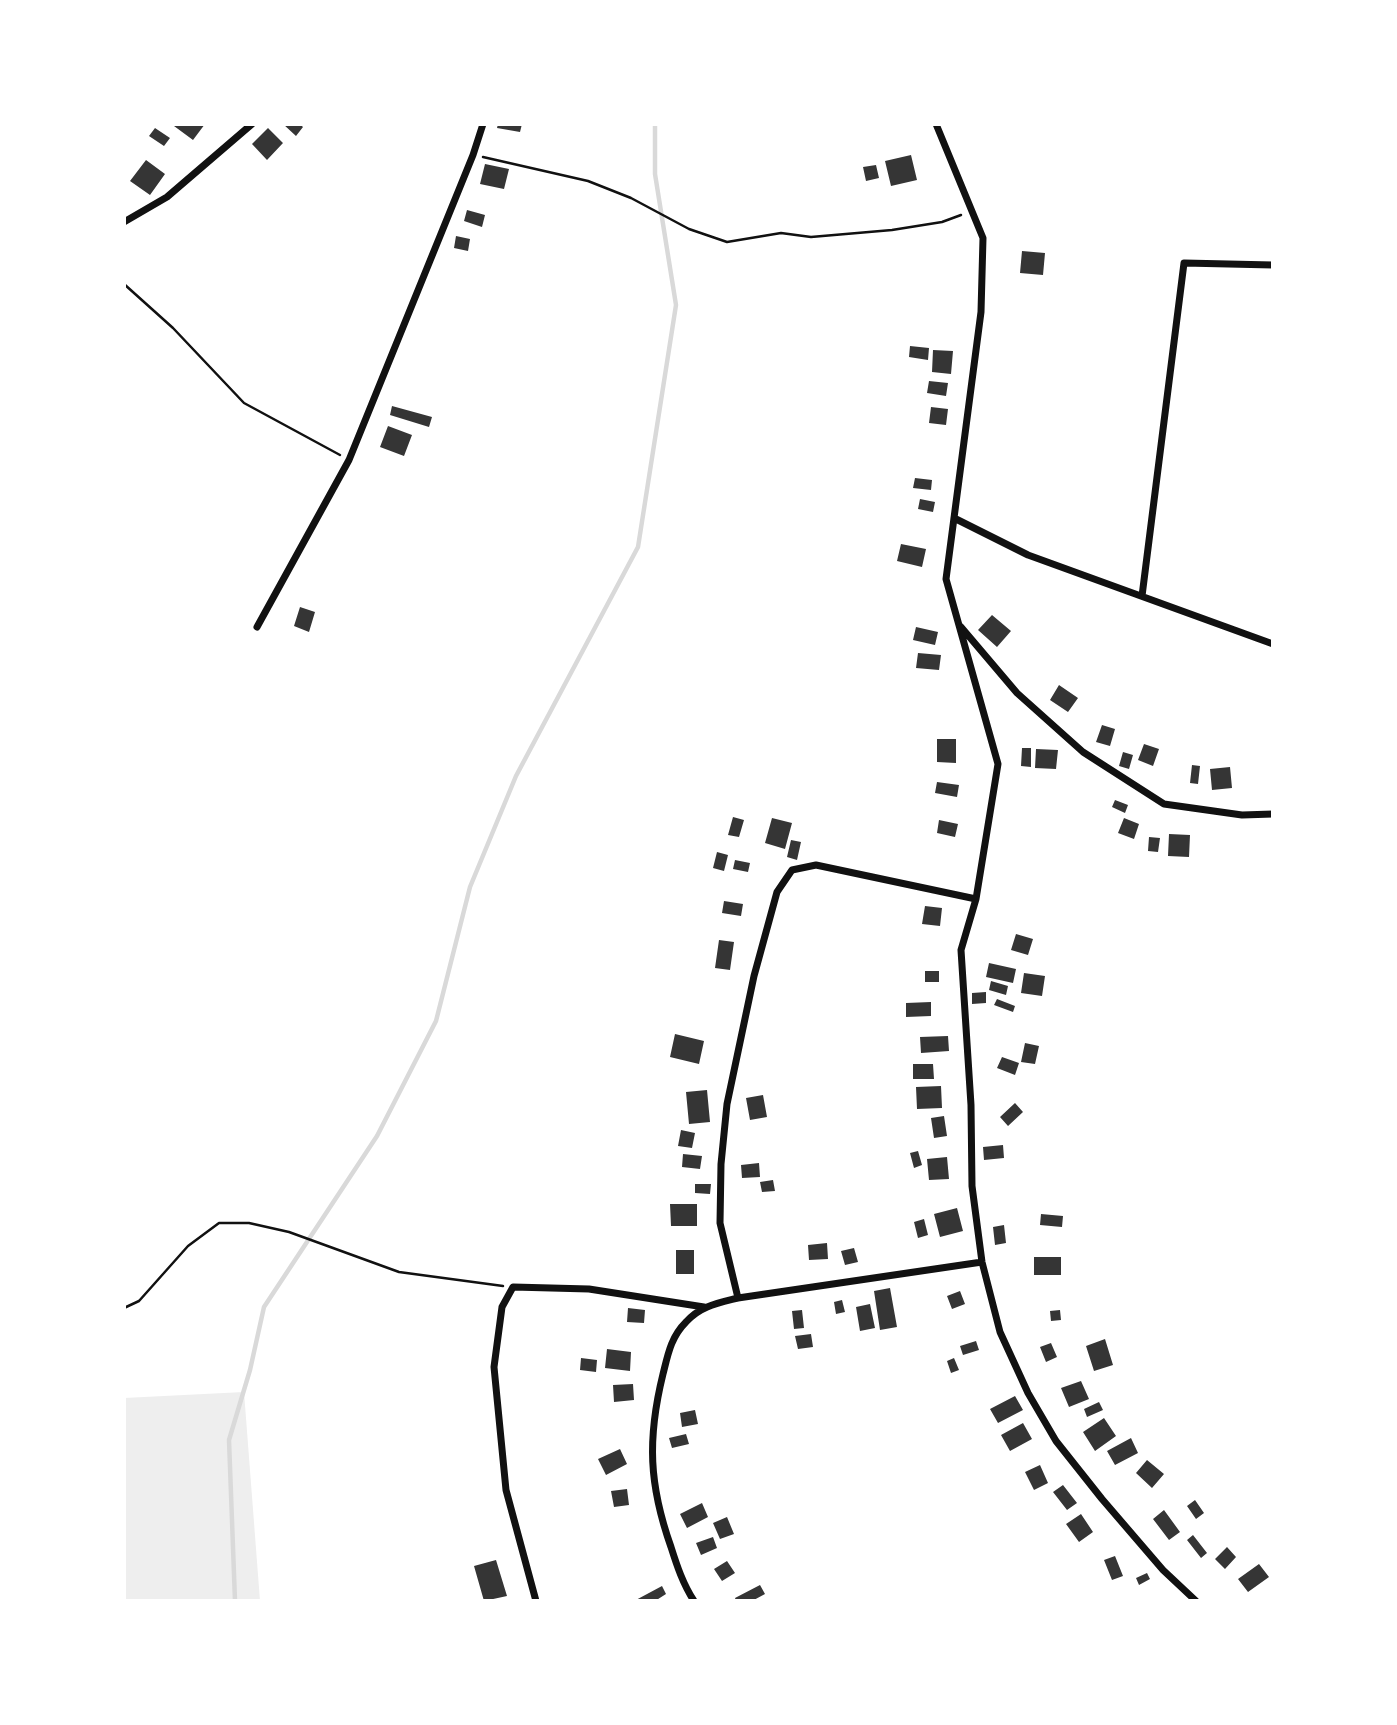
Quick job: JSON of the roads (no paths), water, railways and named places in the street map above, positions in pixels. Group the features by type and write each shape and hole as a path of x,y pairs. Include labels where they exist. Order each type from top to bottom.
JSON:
{"street":[{"path":"124,222 167,197 252,124"},
{"path":"257,627 349,460 473,155 482,124"},
{"path":"936,124 983,239 981,312 946,579 998,764 976,899 961,950 971,1105 972,1186 982,1262 1000,1332 1028,1393 1055,1441 1163,1570 1196,1601"},
{"path":"1142,596 1184,263 1273,265"},
{"path":"954,518 1028,555 1273,644"},
{"path":"959,624 1017,693 1083,752 1164,804 1242,816 1273,814"},
{"path":"738,1298 720,1223 727,1104 754,976 777,892 792,870 816,865 976,899"},
{"path":"694,1601 684,1584 657,1510 652,1471 652,1432 671,1341 686,1321 704,1307 738,1298 982,1262"},
{"path":"536,1601 506,1490 494,1367 502,1307 513,1287 589,1289 704,1307"}],"waterway":[{"path":"235,1601 229,1440 250,1370 264,1307 377,1136 436,1021 470,887 516,776 638,547 676,305 655,174 655,124"}]}
